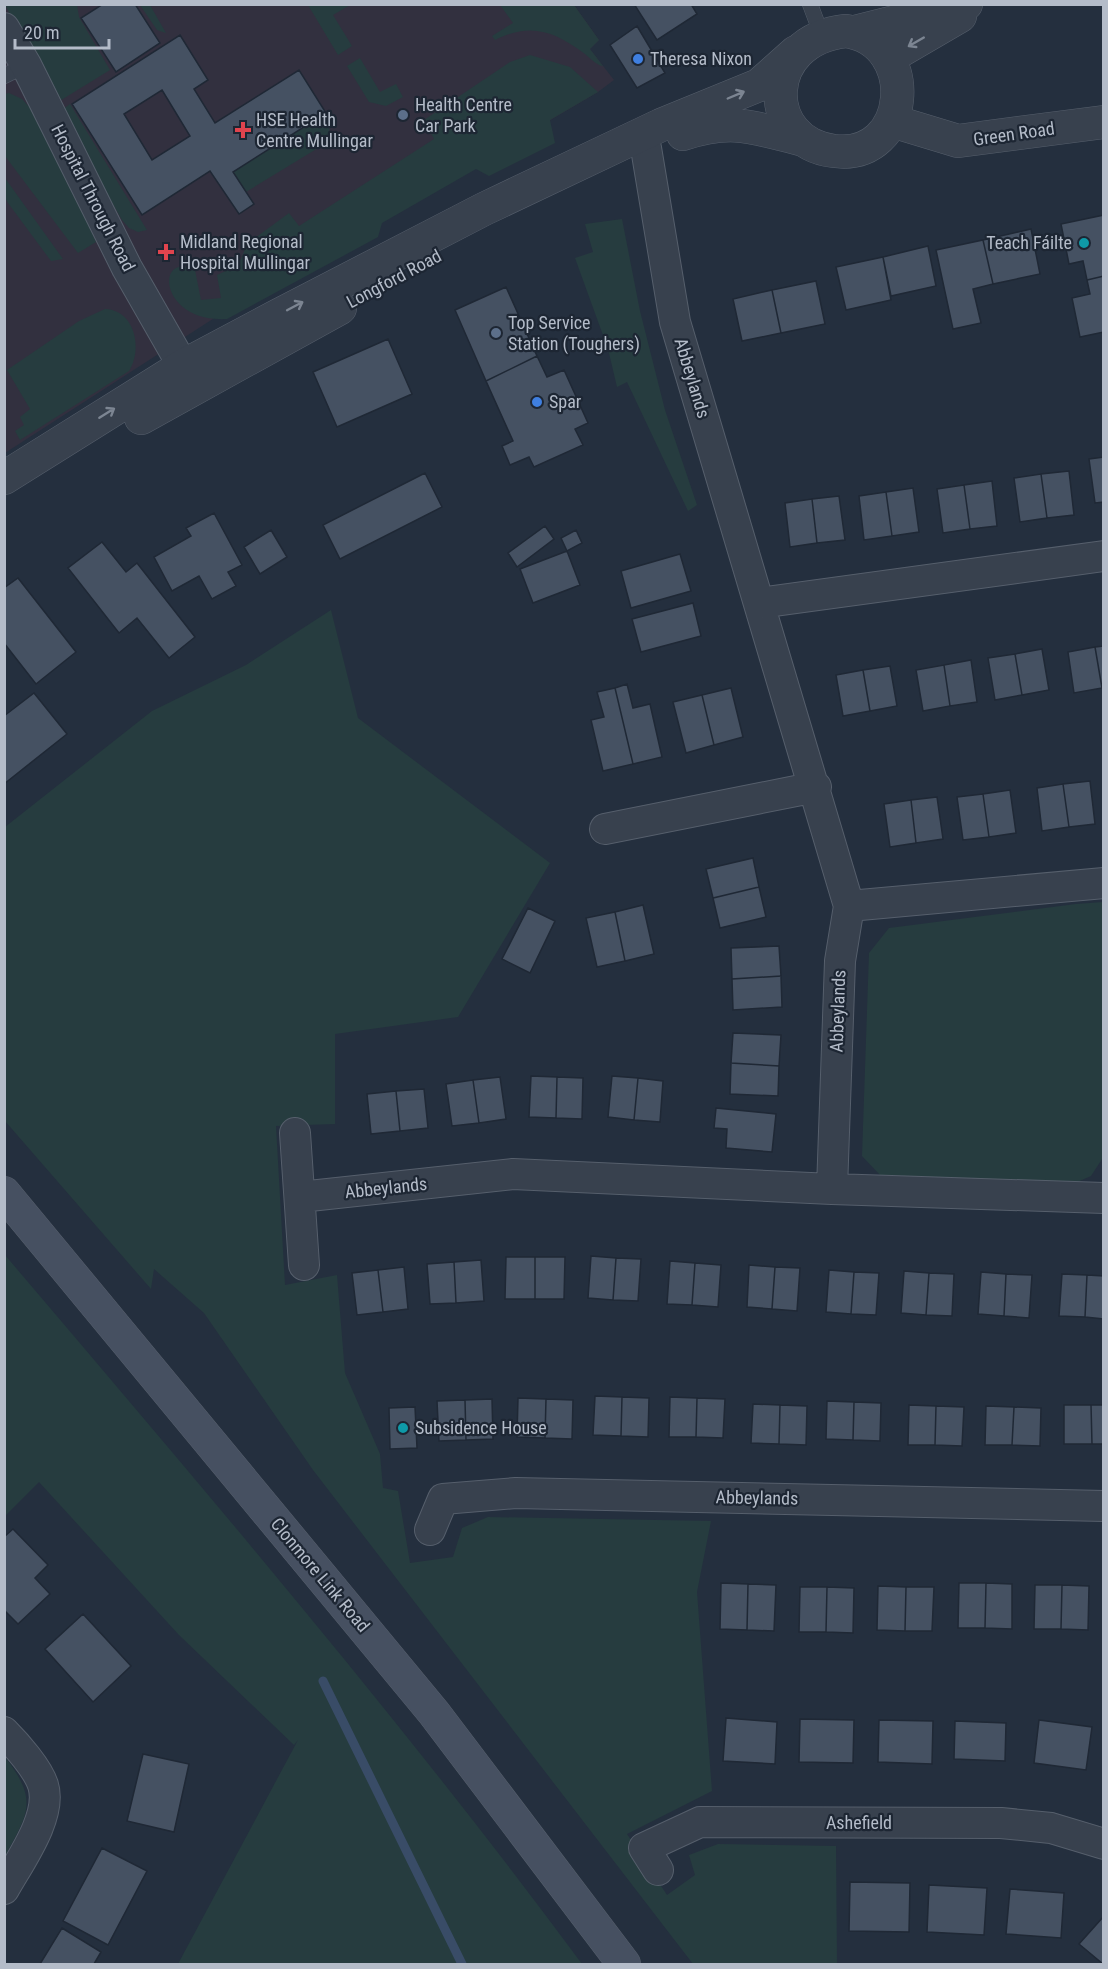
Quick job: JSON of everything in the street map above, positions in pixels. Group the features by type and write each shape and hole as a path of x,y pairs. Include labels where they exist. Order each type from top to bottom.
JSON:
{"main road":[{"name":"Clonmore Link Road","path":"4,1193 434,1713 624,1965"}],"street":[{"path":"4,478 180,368 431,236 661,125 759,85 809,44 846,31 855,32 966,4"},
{"path":"888,58 980,4"},
{"name":"Hospital Through Road","path":"4,28 16,71 127,268 180,368"},
{"path":"809,44 786,66 781,81 780,98 792,129 804,140 819,148 836,152 852,151 868,145 882,134 892,121 898,104 898,85 888,58 871,42 855,32"},
{"name":"Green Road","path":"892,121 958,141 1104,122"},
{"name":"Longford Road","path":"4,501 190,390 288,336 525,209 646,148 710,125 734,124 804,140"},
{"name":"Abbeylands","path":"646,148 675,322 816,787 849,906 840,961 832,1189"},
{"path":"431,236 448,233 508,204 525,209"},
{"path":"180,368 192,378 204,375 268,342 288,336"},
{"path":"760,603 1104,556"},
{"path":"605,830 816,787"},
{"path":"849,906 1104,883"},
{"path":"295,1133 304,1265"},
{"name":"Abbeylands","path":"300,1197 513,1174 832,1189 1104,1198"},
{"name":"Abbeylands","path":"430,1530 443,1499 516,1493 1104,1506"},
{"path":"4,1732 43,1784 45,1801 40,1822 4,1889"},
{"name":"Ashefield","path":"658,1870 644,1848 700,1822 1001,1823 1051,1828 1104,1844"}],"lane":[{"path":"809,44 810,4"}],"shaded area":[{"name":"Midland Regional Hospital Mullingar","path":"5,5 574,5 599,40 590,49 614,80 598,92 219,315 5,453"}],"green space":[{"path":"5,5 77,5 79,17 110,70 58,102"},
{"path":"140,5 150,5 166,33 157,30"},
{"path":"308,5 350,5 333,15 352,46 338,55"},
{"path":"500,5 574,5 599,40 590,49 603,66 574,46 542,32 520,31 495,40 492,36 513,23"},
{"path":"530,55 570,67 598,92 550,120 555,143 489,176 476,169 382,223 378,237 227,319 204,317 187,310 176,300 170,288 169,278 173,270 182,267 195,270 201,300 221,298 217,275 232,268 241,259 247,244 289,213 299,226 434,139 424,120 510,62"},
{"path":"360,58 380,92 396,84 403,97 386,106 369,102 347,66"},
{"path":"9,93 22,99 33,111 86,215 96,242 78,253 5,156 5,94"},
{"path":"70,104 147,230 138,232 129,228 122,220 59,112"},
{"path":"326,113 330,122 328,142 246,192 233,172"},
{"path":"5,178 63,259 51,261 8,203 5,197"},
{"path":"622,219 640,311 665,410 697,505 688,511 627,382 617,387 608,349 575,258 593,252 585,224"},
{"path":"105,309 123,316 134,332 135,352 129,371 20,440 15,431 24,425 20,417 30,409 7,370 79,321"},
{"path":"331,610 358,718 550,863 458,1017 335,1034 335,1124 276,1126 285,1285 337,1275 345,1373 380,1454 383,1488 398,1491 410,1563 453,1557 462,1528 488,1517 711,1521 697,1592 712,1791 627,1834 667,1895 695,1875 689,1855 718,1844 836,1846 837,1964 693,1964 313,1470 204,1313 154,1269 151,1289 5,1121 5,827 152,711 246,665"},
{"path":"1103,902 1104,1156 1091,1176 1075,1183 880,1175 862,1156 869,953 889,928"},
{"path":"5,1255 372,1693 582,1964 178,1964 298,1740 294,1745 179,1635 39,1482 5,1516"},
{"path":"5,1757 22,1784 26,1806 20,1828 5,1856"}],"building":[{"path":"103,4 135,4 160,43 116,72 81,18"},
{"path":"634,4 691,4 697,14 657,40"},
{"name":"Theresa Nixon","path":"637,26 665,73 637,88 610,45"},
{"name":"HSE Health Centre Mullingar","path":"180,35 208,80 194,89 215,123 299,70 326,113 233,172 254,204 239,214 210,171 142,215 72,104","holes":["162,90 190,136 152,160 124,114"]},
{"name":"Teach Fáilte","path":"1104,215 1104,276 1087,280 1083,261 1069,264 1061,224"},
{"path":"1031,229 1040,274 993,284 983,240"},
{"path":"983,240 993,284 973,289 981,323 953,329 936,250"},
{"path":"928,246 936,286 891,296 883,257"},
{"path":"883,257 891,300 846,310 836,267"},
{"path":"1104,276 1104,332 1080,337 1072,298 1090,294 1087,280"},
{"path":"816,281 825,324 781,333 772,290"},
{"path":"506,287 537,356 486,381 455,310"},
{"path":"772,290 781,333 742,341 733,299"},
{"path":"388,339 412,394 337,427 313,372"},
{"name":"Spar","path":"537,356 547,377 564,370 588,423 575,429 583,445 534,467 529,457 510,465 502,446 513,441 486,381"},
{"path":"1104,457 1104,502 1095,503 1089,459"},
{"path":"1069,471 1074,515 1047,518 1041,474"},
{"path":"425,473 442,507 340,559 323,525"},
{"path":"1041,474 1047,518 1020,522 1014,478"},
{"path":"992,481 997,526 970,529 964,485"},
{"path":"964,485 970,529 943,533 937,489"},
{"path":"913,488 919,532 892,536 886,492"},
{"path":"886,492 892,536 864,540 859,496"},
{"path":"839,496 845,540 817,543 812,499"},
{"path":"812,499 817,543 790,547 785,503"},
{"path":"214,513 242,565 228,572 236,586 212,599 199,576 172,591 154,557 191,536 186,528"},
{"path":"545,526 554,539 517,567 508,553"},
{"path":"271,530 287,557 260,574 244,547"},
{"path":"576,530 582,543 567,551 561,538"},
{"path":"102,542 126,572 137,563 195,637 169,658 137,618 119,633 68,568"},
{"path":"567,551 580,585 533,603 520,569"},
{"path":"680,554 691,591 631,608 621,571"},
{"path":"18,578 76,652 36,684 4,643 4,588"},
{"path":"693,603 701,636 641,652 632,619"},
{"path":"1104,646 1104,688 1102,688 1095,647"},
{"path":"1095,647 1102,688 1074,693 1068,652"},
{"path":"1042,649 1049,690 1022,695 1015,654"},
{"path":"1015,654 1022,695 995,700 988,658"},
{"path":"971,660 977,702 950,706 944,665"},
{"path":"944,665 950,706 923,711 916,670"},
{"path":"890,666 897,706 870,711 863,670"},
{"path":"863,670 870,711 843,716 836,675"},
{"path":"627,684 633,708 650,704 662,757 633,764 615,688"},
{"path":"615,688 633,764 603,771 591,720 604,717 597,692"},
{"path":"731,688 743,737 714,745 702,695"},
{"path":"34,693 67,734 4,784 4,716"},
{"path":"702,695 714,745 686,753 673,702"},
{"path":"1090,781 1095,824 1069,827 1063,784"},
{"path":"1063,784 1069,827 1042,831 1037,788"},
{"path":"1010,790 1016,833 989,837 983,794"},
{"path":"983,794 989,837 963,840 957,797"},
{"path":"937,797 943,839 916,843 911,800"},
{"path":"911,800 916,843 890,847 884,804"},
{"path":"753,858 759,887 713,898 706,869"},
{"path":"759,887 766,917 720,928 713,898"},
{"path":"643,905 654,954 625,961 615,912"},
{"path":"528,908 555,921 530,973 502,959"},
{"path":"615,912 625,961 597,967 586,918"},
{"path":"779,946 781,976 732,979 731,948"},
{"path":"781,976 782,1007 733,1010 732,979"},
{"path":"733,1033 781,1035 779,1066 731,1063"},
{"path":"731,1063 779,1066 778,1096 730,1094"},
{"path":"531,1076 557,1077 556,1118 529,1117"},
{"path":"612,1076 638,1078 634,1120 608,1117"},
{"path":"500,1077 506,1119 479,1123 473,1080"},
{"path":"557,1077 583,1078 582,1119 556,1118"},
{"path":"638,1078 663,1081 660,1122 634,1120"},
{"path":"473,1080 479,1123 452,1126 446,1084"},
{"path":"424,1089 428,1128 400,1131 396,1091"},
{"path":"396,1091 400,1131 371,1134 367,1094"},
{"path":"716,1108 776,1114 772,1152 726,1148 727,1129 714,1128"},
{"path":"591,1256 616,1258 613,1300 588,1298"},
{"path":"506,1257 535,1257 535,1299 505,1299"},
{"path":"535,1257 565,1257 564,1299 535,1299"},
{"path":"616,1258 641,1259 638,1301 613,1300"},
{"path":"481,1260 484,1301 456,1303 454,1262"},
{"path":"670,1261 695,1263 692,1305 667,1304"},
{"path":"454,1262 456,1303 430,1304 427,1264"},
{"path":"695,1263 721,1265 718,1307 692,1305"},
{"path":"749,1265 775,1267 772,1309 747,1307"},
{"path":"404,1267 408,1309 383,1312 378,1270"},
{"path":"775,1267 800,1268 797,1311 772,1309"},
{"path":"378,1270 383,1312 357,1315 352,1273"},
{"path":"829,1270 854,1272 851,1314 826,1312"},
{"path":"904,1271 929,1273 926,1315 901,1313"},
{"path":"854,1272 879,1273 876,1315 851,1314"},
{"path":"981,1272 1006,1274 1004,1316 978,1314"},
{"path":"929,1273 954,1274 952,1316 926,1315"},
{"path":"1006,1274 1032,1275 1029,1318 1004,1316"},
{"path":"1062,1274 1087,1275 1085,1317 1059,1316"},
{"path":"1087,1275 1104,1276 1104,1319 1085,1317"},
{"path":"595,1396 622,1397 621,1436 593,1435"},
{"path":"622,1397 649,1398 648,1437 621,1436"},
{"path":"670,1397 697,1398 696,1437 669,1437"},
{"path":"518,1398 546,1399 545,1438 517,1437"},
{"path":"697,1398 725,1399 723,1438 696,1437"},
{"path":"492,1399 493,1439 466,1440 465,1400"},
{"path":"546,1399 573,1400 572,1439 545,1438"},
{"path":"465,1400 466,1440 439,1441 437,1401"},
{"path":"827,1401 854,1402 853,1440 826,1439"},
{"path":"854,1402 881,1403 880,1441 853,1440"},
{"path":"753,1404 780,1405 779,1444 751,1443"},
{"path":"780,1405 807,1406 806,1445 779,1444"},
{"path":"909,1405 936,1406 935,1445 908,1445"},
{"path":"1064,1405 1091,1405 1092,1444 1064,1444"},
{"path":"1091,1405 1104,1405 1104,1444 1092,1444"},
{"path":"936,1406 964,1407 962,1446 935,1445"},
{"path":"986,1406 1014,1407 1012,1445 985,1445"},
{"name":"Subsidence House","path":"415,1407 417,1448 390,1449 389,1408"},
{"path":"1014,1407 1041,1408 1040,1446 1012,1445"},
{"path":"13,1529 48,1565 35,1578 50,1594 18,1624 4,1610 4,1537"},
{"path":"721,1583 748,1584 747,1630 720,1629"},
{"path":"959,1583 986,1583 985,1628 958,1628"},
{"path":"986,1583 1012,1584 1012,1629 985,1628"},
{"path":"748,1584 776,1585 774,1631 747,1630"},
{"path":"1035,1585 1062,1585 1061,1629 1034,1629"},
{"path":"1062,1585 1089,1586 1088,1630 1061,1629"},
{"path":"878,1586 906,1587 905,1631 877,1630"},
{"path":"800,1587 827,1587 826,1632 799,1632"},
{"path":"827,1587 854,1588 853,1633 826,1632"},
{"path":"906,1587 934,1587 932,1631 905,1631"},
{"path":"83,1614 131,1666 93,1702 45,1649"},
{"path":"726,1718 777,1722 775,1764 723,1761"},
{"path":"800,1719 854,1720 853,1763 799,1762"},
{"path":"879,1720 933,1721 932,1764 878,1762"},
{"path":"1039,1720 1092,1727 1086,1770 1034,1763"},
{"path":"955,1721 1006,1723 1005,1761 954,1759"},
{"path":"143,1754 189,1764 174,1832 127,1821"},
{"path":"102,1848 147,1871 108,1945 63,1921"},
{"path":"850,1882 910,1883 909,1932 849,1931"},
{"path":"929,1885 987,1888 984,1935 927,1932"},
{"path":"1010,1889 1064,1893 1061,1938 1006,1934"},
{"path":"1104,1916 1104,1964 1103,1964 1079,1944"},
{"path":"62,1928 101,1952 94,1964 40,1964"}],"waterway":[{"path":"323,1681 462,1964"}],"place":[{"name":"Theresa Nixon","path":"638,59"},
{"name":"Health Centre Car Park","path":"403,115"},
{"name":"HSE Health Centre Mullingar","path":"243,130"},
{"name":"Teach Fáilte","path":"1084,243"},
{"name":"Midland Regional Hospital Mullingar","path":"166,252"},
{"name":"Top Service Station (Toughers)","path":"496,333"},
{"name":"Spar","path":"537,402"},
{"name":"Subsidence House","path":"403,1428"}]}
